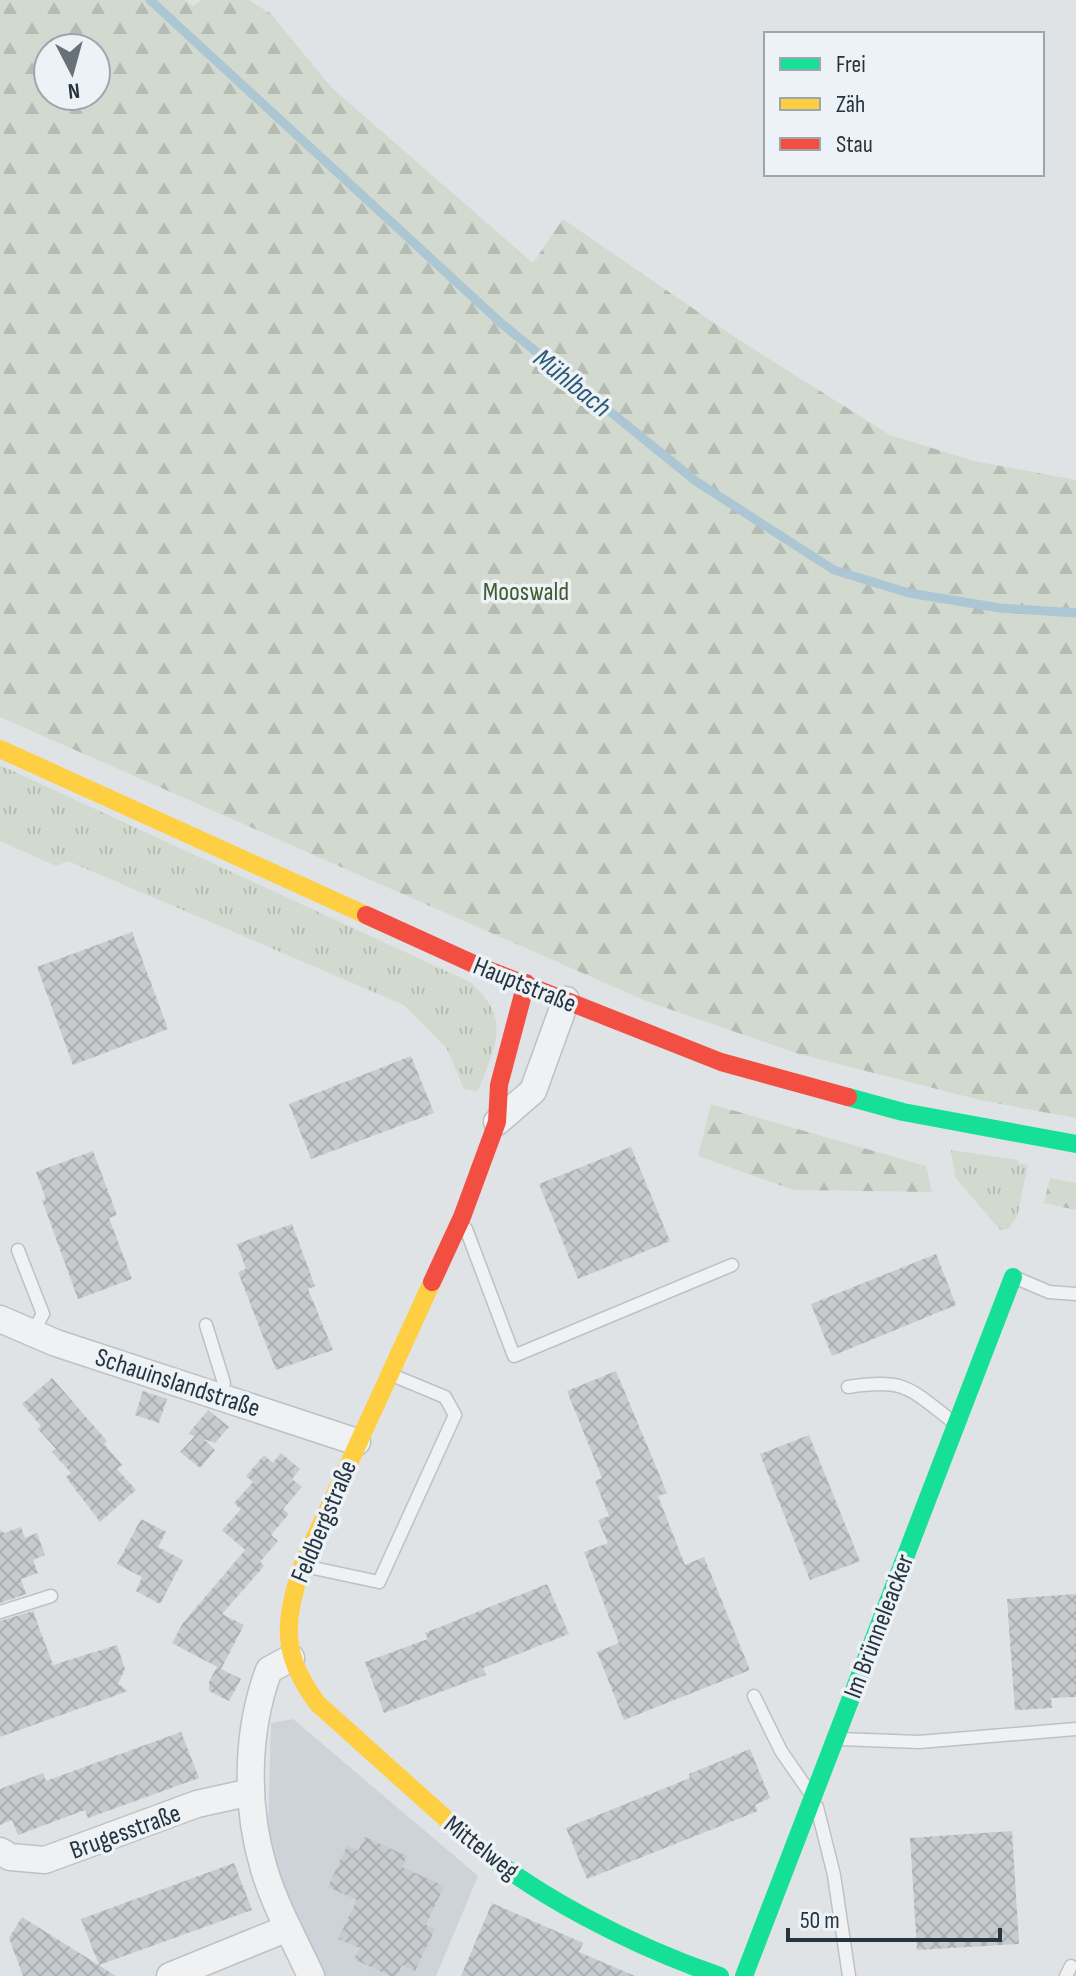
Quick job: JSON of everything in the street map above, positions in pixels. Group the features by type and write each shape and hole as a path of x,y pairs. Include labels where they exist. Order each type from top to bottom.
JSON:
{"street":[{"name":"Hauptstraße","path":"0,749 476,965 735,1066 830,1094 1076,1144"},
{"name":"Feldbergstraße","path":"291,1658 287,1631 302,1566 462,1217 497,1122 499,1085 526,983"},
{"name":"Feldbergstraße","path":"497,1122 533,1091 566,1000"},
{"name":"Im Brünneleacker","path":"744,1976 1013,1277"},
{"name":"Schauinslandstraße","path":"0,1319 32,1333 357,1442"},
{"path":"291,1658 269,1670 256,1705 251,1792 264,1868 311,1976"},
{"name":"Mittelweg","path":"291,1658 299,1679 318,1704 496,1864 655,1954 720,1976"},
{"name":"Brugesstraße","path":"0,1851 10,1857 45,1860 197,1804 251,1792"},
{"path":"170,1976 288,1928"}],"lane":[{"path":"462,1217 514,1356 732,1265"},
{"path":"18,1250 43,1314 32,1333"},
{"path":"1013,1277 1049,1292 1076,1294"},
{"path":"206,1325 224,1383 219,1395"},
{"path":"302,1566 379,1582 440,1452 455,1415 445,1397 389,1374"},
{"path":"848,1387 870,1384 906,1386 956,1423"},
{"path":"0,1612 51,1596"},
{"path":"754,1696 781,1751 813,1797 822,1818 849,1976"},
{"path":"836,1739 919,1742 1076,1729"}],"shaded area":[{"path":"293,1719 478,1876 436,1976 324,1976 279,1875 268,1832 271,1723"}],"green space":[{"name":"Mooswald","path":"0,0 185,0 193,6 201,0 249,0 271,14 332,88 533,263 563,219 733,336 890,435 974,461 1076,480 1076,1118 984,1101 799,1054 646,1001 0,717"},
{"path":"0,765 470,982 492,1008 496,1021 494,1046 478,1091 464,1089 447,1049 404,1005 68,861 56,866 0,841"},
{"path":"711,1104 926,1166 932,1192 794,1190 698,1156"},
{"path":"951,1150 1018,1160 1018,1163 1028,1165 1017,1217 1008,1229 1000,1230 955,1177"},
{"path":"1050,1178 1076,1183 1076,1210 1044,1203"}],"building":[{"path":"132,932 168,1029 73,1065 37,967"},
{"path":"411,1056 434,1113 311,1159 289,1104"},
{"path":"631,1147 670,1241 578,1279 539,1184"},
{"path":"93,1151 117,1215 109,1218 132,1279 78,1299 42,1200 46,1199 36,1172"},
{"path":"292,1224 315,1286 308,1289 333,1350 276,1370 238,1272 246,1269 237,1244"},
{"path":"936,1254 956,1305 832,1356 811,1304"},
{"path":"616,1371 667,1493 658,1496 685,1565 704,1557 750,1670 624,1720 597,1652 619,1643 584,1552 608,1543 598,1520 609,1516 595,1481 602,1478 567,1391"},
{"path":"52,1378 107,1441 104,1444 122,1465 117,1469 136,1490 100,1522 66,1477 71,1473 52,1452 56,1449 38,1429 41,1426 22,1404"},
{"path":"143,1391 167,1399 159,1423 135,1415"},
{"path":"208,1410 229,1427 215,1443 204,1439 215,1450 200,1468 180,1452 195,1436 188,1434"},
{"path":"809,1435 860,1561 810,1580 760,1454"},
{"path":"281,1453 300,1469 292,1479 302,1487 283,1509 289,1514 271,1535 278,1541 260,1562 264,1566 222,1614 244,1625 221,1669 172,1643 183,1623 245,1550 258,1561 222,1530 241,1509 234,1503 253,1482 246,1476 264,1455 273,1463"},
{"path":"141,1519 166,1532 158,1547 183,1560 160,1604 136,1591 142,1577 117,1564"},
{"path":"21,1527 25,1538 37,1533 45,1555 33,1560 38,1573 21,1579 26,1594 0,1603 0,1530 4,1533"},
{"path":"547,1584 569,1634 483,1668 486,1675 384,1713 365,1662 428,1639 425,1633"},
{"path":"1076,1594 1076,1697 1051,1698 1052,1708 1015,1710 1007,1599"},
{"path":"33,1611 53,1665 117,1645 125,1669 118,1684 128,1691 0,1737 0,1621"},
{"path":"217,1667 241,1679 229,1701 209,1691 209,1682"},
{"path":"181,1732 199,1778 88,1818 85,1810 18,1835 12,1820 0,1825 0,1789 43,1773 46,1781"},
{"path":"750,1749 770,1798 755,1805 758,1811 587,1879 566,1828 690,1778 689,1774"},
{"path":"1012,1831 1019,1944 917,1950 910,1838"},
{"path":"365,1837 407,1856 402,1867 444,1886 426,1925 435,1929 415,1971 402,1965 397,1976 390,1976 354,1959 360,1948 338,1939 357,1900 328,1887 347,1846 358,1851"},
{"path":"234,1863 252,1910 99,1965 81,1919"},
{"path":"492,1903 583,1943 579,1952 635,1976 461,1976"},
{"path":"22,1917 116,1976 23,1976 9,1938"}],"waterway":[{"name":"Mühlbach","path":"150,0 502,324 697,482 834,570 909,593 1000,608 1076,613"}],"traffic: fast":[{"path":"848,1097 903,1112 1076,1144"},
{"path":"744,1976 1013,1277"},
{"path":"464,1835 520,1878 585,1917 654,1950 720,1976"}],"traffic: slow":[{"path":"0,749 366,915"},
{"path":"432,1282 302,1566 292,1605 289,1638 297,1669 318,1704 464,1835"}],"traffic: jam":[{"path":"366,915 476,965 721,1062 848,1097"},
{"path":"432,1282 462,1217 497,1122 499,1085 526,983"}]}
